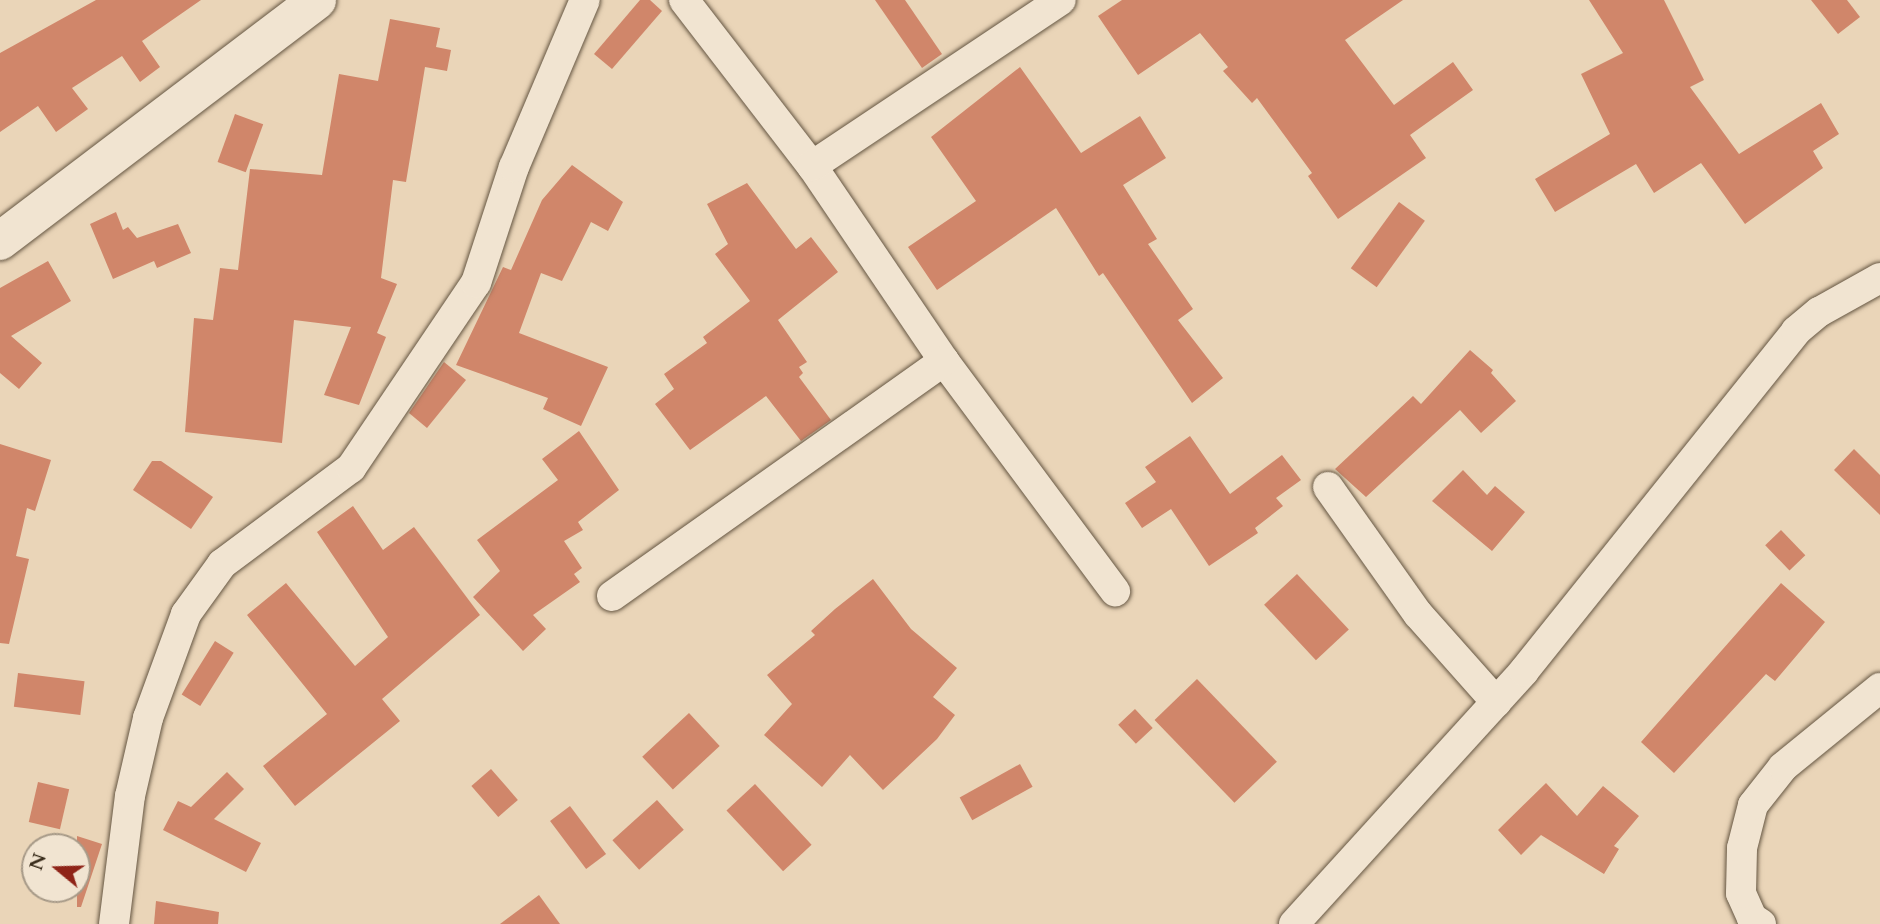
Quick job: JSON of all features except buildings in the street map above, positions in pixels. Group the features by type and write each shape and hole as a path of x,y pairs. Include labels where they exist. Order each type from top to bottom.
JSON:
{"street":[{"path":"0,241 317,0"},
{"path":"114,924 130,796 148,718 186,614 222,565 351,468 476,283 514,167 585,0"},
{"path":"684,0 813,166 944,361 1115,591"},
{"path":"813,166 1061,0"},
{"path":"1294,924 1496,702 1696,461 1796,331 1819,312 1880,278"},
{"path":"612,596 944,361"},
{"path":"1328,487 1418,614 1496,702"},
{"path":"1761,924 1752,918 1741,893 1742,848 1753,805 1783,767 1880,688"}]}
